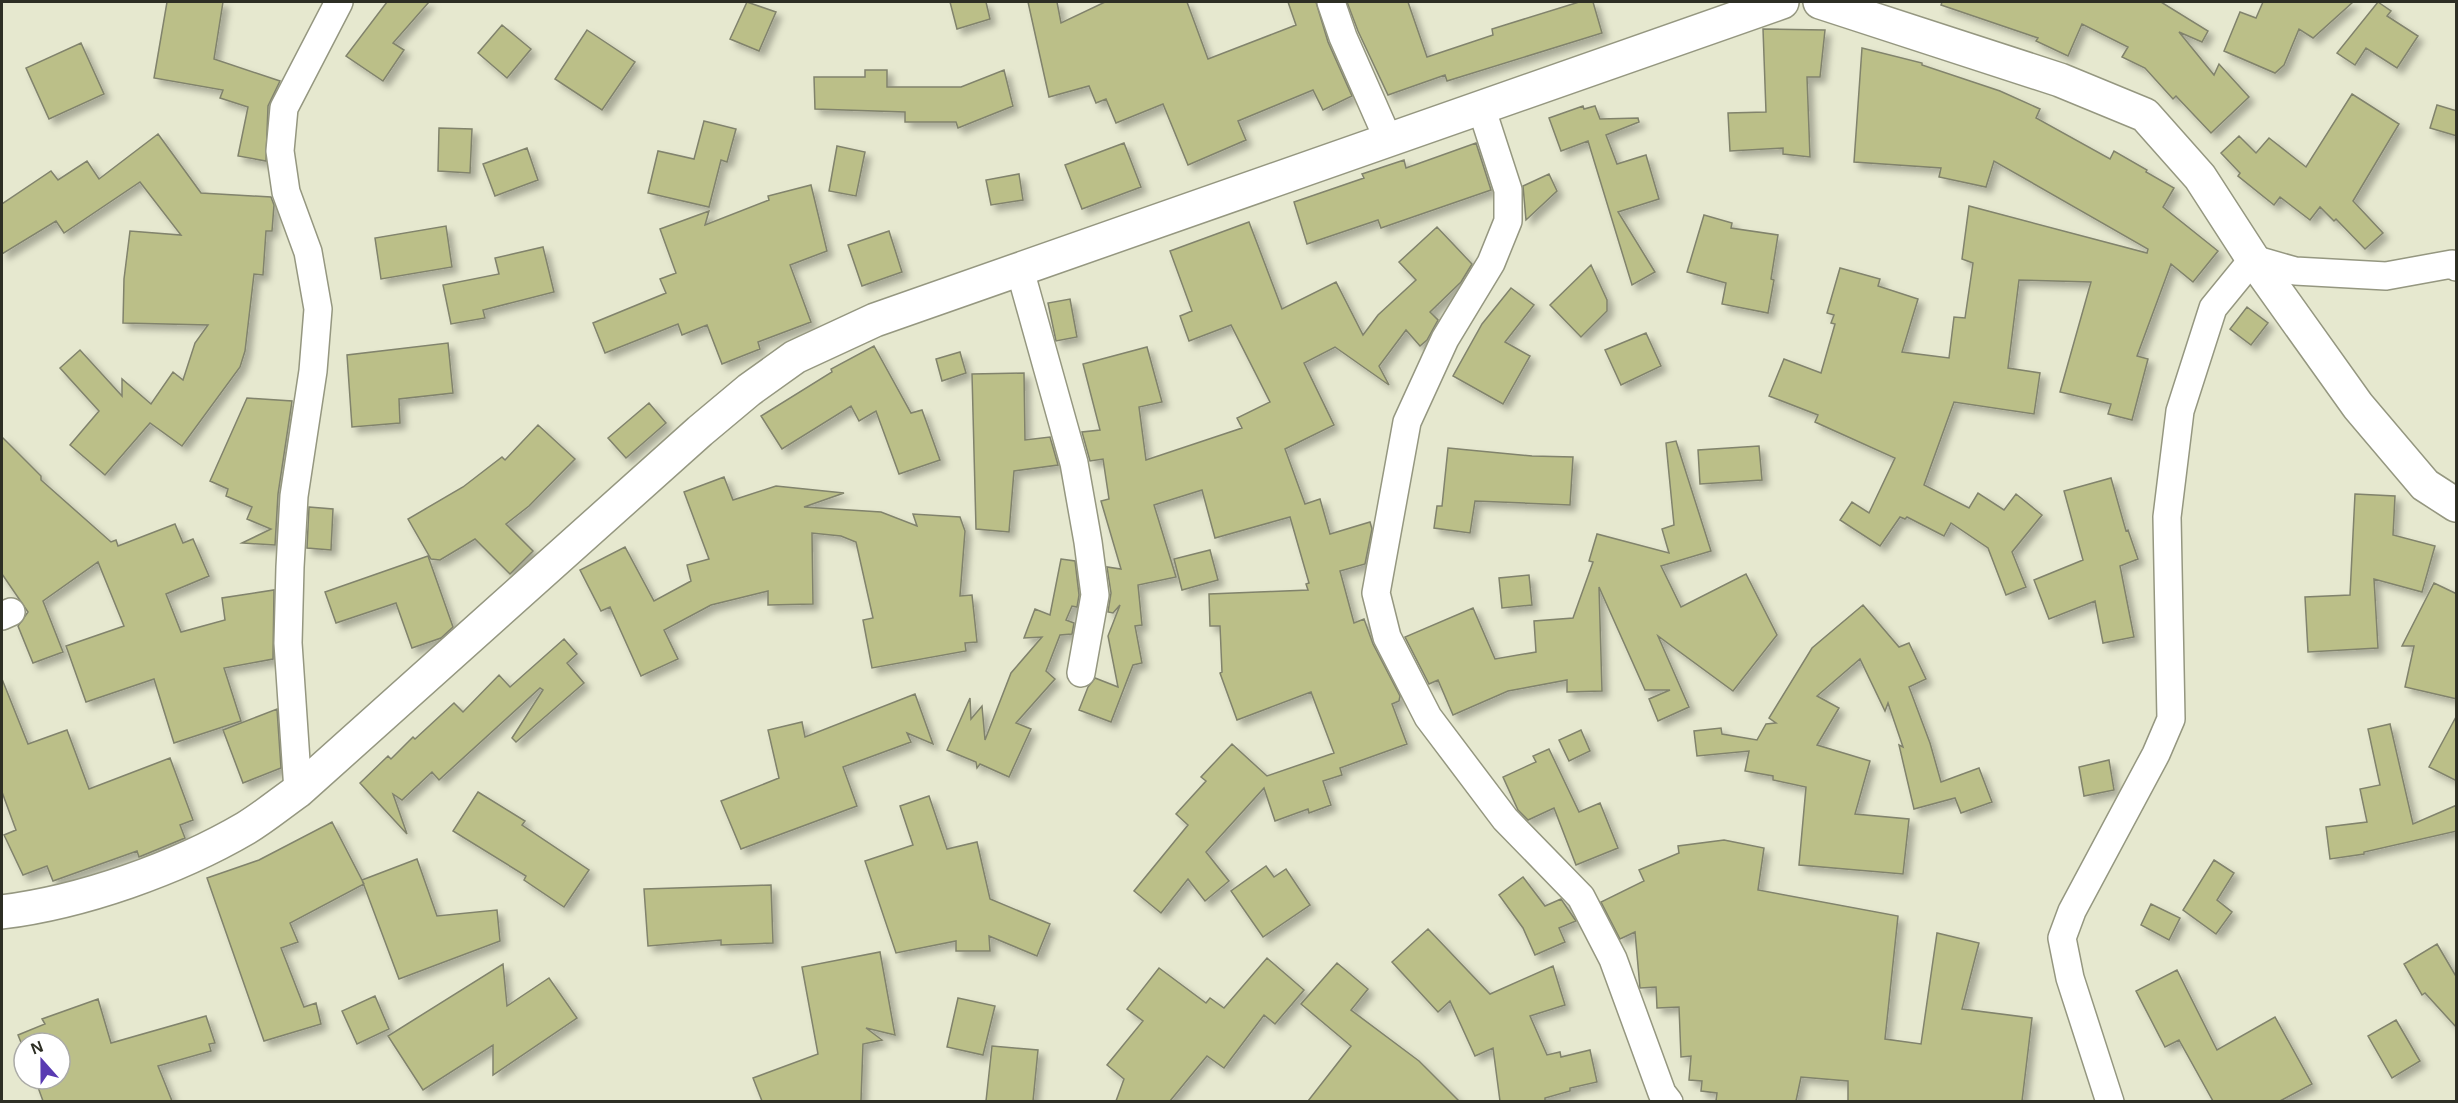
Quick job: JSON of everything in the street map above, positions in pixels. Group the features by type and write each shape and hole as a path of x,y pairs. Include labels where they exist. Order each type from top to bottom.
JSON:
{"street":[{"path":"298,791 288,643 290,567 294,496 313,371 318,309 308,252 286,192 280,151 284,108 339,2"},
{"path":"1331,2 1343,37 1388,139"},
{"path":"2,912 103,890 186,858 246,828 298,791 691,438 749,390 795,357 875,320 1782,2"},
{"path":"1820,2 2060,80 2145,115 2200,177 2253,259 2358,406 2425,485 2457,505"},
{"path":"1481,107 1508,190 1508,221 1491,263 1445,339 1407,422 1376,593 1387,637 1428,717 1505,819 1581,897 1613,959 1658,1083 1669,1101"},
{"path":"2253,259 2295,271 2386,276 2452,264 2457,267"},
{"path":"2110,1101 2070,978 2062,938 2072,911 2156,754 2171,719 2167,517 2180,411 2213,308 2253,259"},
{"path":"1020,270 1074,463 1088,542 1095,595 1082,673"}],"building":[{"path":"167,2 223,2 214,59 280,81 268,106 266,161 238,156 248,107 220,98 223,90 154,78"},
{"path":"387,2 429,2 393,43 404,50 383,81 346,56"},
{"path":"747,2 776,12 759,51 730,39"},
{"path":"950,2 986,2 990,19 957,29"},
{"path":"1028,2 1057,2 1061,23 1105,2 1187,2 1208,59 1296,25 1288,2 1316,2 1328,42 1352,96 1323,110 1313,90 1238,121 1246,140 1188,165 1163,104 1116,123 1106,99 1096,103 1089,86 1049,97"},
{"path":"1347,2 1408,2 1427,57 1493,35 1492,29 1579,2 1593,2 1602,33 1447,81 1445,75 1388,95"},
{"path":"1942,2 2161,2 2208,31 2202,42 2179,32 2214,75 2219,64 2249,97 2211,133 2176,96 2173,99 2145,68 2122,57 2128,47 2082,24 2068,56 2036,41 2038,38 1941,5"},
{"path":"2263,2 2353,2 2313,38 2299,29 2284,65 2275,73 2224,51 2240,12 2256,18"},
{"path":"2378,2 2391,11 2387,16 2418,36 2397,68 2366,48 2355,65 2337,53"},
{"path":"502,25 531,49 507,78 478,53"},
{"path":"1763,29 1825,30 1820,77 1807,77 1810,157 1783,154 1783,148 1730,151 1728,113 1766,112"},
{"path":"587,30 635,62 602,110 555,79"},
{"path":"81,43 104,94 49,119 26,68"},
{"path":"1862,48 1922,63 1922,65 2000,91 2040,109 2036,118 2110,159 2114,151 2174,188 2163,207 2218,251 2193,282 2171,264 2137,356 2148,359 2132,420 2108,414 2111,404 2060,392 2091,282 2019,280 2008,368 2040,373 2034,414 1954,402 1924,485 1969,508 1978,493 2004,510 2016,494 2042,515 2012,552 2026,587 2006,595 1988,548 1951,523 1944,536 1907,517 1905,519 1900,517 1880,546 1840,520 1852,502 1869,513 1895,458 1815,422 1818,415 1769,396 1784,359 1821,373 1835,324 1831,323 1834,315 1827,313 1840,268 1880,279 1878,286 1918,299 1902,352 1949,358 1954,317 1965,318 1973,263 1962,259 1969,206 2147,253 2148,249 1994,161 1986,187 1939,177 1941,168 1854,162"},
{"path":"865,70 887,70 887,87 961,87 1004,70 1013,106 958,128 956,122 905,122 905,112 815,109 814,77 865,77"},
{"path":"2352,94 2399,124 2353,201 2383,233 2365,249 2336,219 2334,221 2320,207 2310,220 2280,197 2274,205 2238,176 2240,173 2221,153 2239,136 2256,153 2269,138 2306,167"},
{"path":"2437,105 2457,111 2457,136 2430,128"},
{"path":"1583,106 1584,109 1595,106 1600,119 1638,118 1639,122 1606,135 1617,164 1646,155 1659,199 1618,212 1655,272 1632,285 1588,141 1561,151 1549,118"},
{"path":"704,121 736,129 727,162 721,160 709,207 648,193 658,151 694,159"},
{"path":"439,128 472,129 470,173 438,171"},
{"path":"158,134 201,193 271,197 274,205 272,231 266,231 263,275 254,274 245,351 240,367 182,446 150,423 105,475 70,445 99,411 60,368 80,350 122,396 122,379 151,404 173,372 183,380 195,343 208,325 123,323 124,279 130,231 181,235 140,182 64,233 56,221 2,254 2,204 51,171 58,180 87,161 99,179"},
{"path":"1124,143 1141,187 1082,209 1065,165"},
{"path":"1476,143 1491,190 1381,228 1378,220 1307,244 1294,202 1364,178 1362,174 1404,160 1406,168"},
{"path":"837,146 865,152 856,196 829,191"},
{"path":"527,148 538,180 495,196 483,164"},
{"path":"1019,174 1023,200 991,205 986,180"},
{"path":"1549,174 1557,191 1526,220 1523,186"},
{"path":"811,185 827,251 790,265 811,322 758,342 760,349 722,364 707,325 682,335 678,324 605,353 593,323 666,293 660,279 676,273 660,229 709,211 705,225 769,200 768,196"},
{"path":"1704,215 1732,223 1731,228 1778,235 1768,313 1722,304 1726,283 1687,272"},
{"path":"1249,222 1282,309 1336,282 1363,335 1378,315 1416,280 1399,262 1437,227 1472,264 1461,282 1430,312 1438,320 1427,340 1420,346 1406,330 1379,366 1389,385 1335,347 1304,363 1334,425 1285,449 1305,504 1320,499 1330,534 1370,522 1372,529 1365,564 1340,571 1354,623 1364,619 1373,644 1400,696 1399,701 1392,704 1407,744 1340,768 1342,775 1323,781 1331,805 1309,813 1308,809 1275,821 1264,788 1206,852 1229,881 1205,901 1188,879 1161,913 1134,891 1188,825 1176,814 1206,781 1201,777 1232,744 1267,776 1334,753 1311,692 1237,720 1220,673 1222,672 1220,626 1210,626 1209,594 1308,590 1306,584 1309,583 1290,517 1215,538 1202,490 1154,505 1176,577 1138,585 1142,625 1135,626 1142,663 1133,665 1111,722 1079,710 1088,687 1095,678 1118,687 1108,636 1120,605 1113,613 1108,612 1111,593 1107,567 1121,569 1101,501 1109,499 1103,459 1090,461 1082,432 1100,430 1083,364 1147,347 1162,402 1139,407 1146,460 1242,428 1237,418 1270,402 1231,325 1189,341 1180,316 1192,311 1170,251"},
{"path":"446,226 452,267 381,279 375,238"},
{"path":"889,231 902,272 862,286 848,245"},
{"path":"543,247 554,292 483,310 485,318 451,324 443,285 499,274 495,258"},
{"path":"1591,265 1607,300 1607,311 1581,337 1550,305"},
{"path":"1511,288 1534,305 1505,342 1530,356 1503,404 1453,376 1482,324"},
{"path":"1070,299 1077,337 1056,341 1048,303"},
{"path":"2247,307 2268,323 2251,345 2230,329"},
{"path":"1646,333 1661,366 1621,385 1605,350"},
{"path":"448,343 453,393 399,399 400,423 352,427 347,355"},
{"path":"874,346 911,413 922,410 940,460 899,474 876,411 859,421 851,406 782,449 761,416 832,372 831,369"},
{"path":"960,352 966,373 942,381 936,359"},
{"path":"1024,373 1025,440 1050,437 1058,465 1014,471 1009,532 976,529 972,374"},
{"path":"247,398 292,401 278,494 275,545 242,543 271,529 247,519 252,507 226,496 228,489 210,481"},
{"path":"649,403 666,423 626,458 608,438"},
{"path":"538,425 575,459 529,506 506,524 533,551 510,574 475,539 440,560 431,559 408,519 463,487 502,457 505,460"},
{"path":"2,437 41,476 41,480 111,542 116,540 118,546 175,524 183,543 193,539 209,576 166,594 181,632 225,620 222,598 274,590 273,659 224,668 241,721 174,743 154,679 86,702 66,646 124,626 98,562 43,601 63,652 33,663 18,626 28,612 2,574"},
{"path":"1676,441 1711,551 1661,566 1681,607 1746,574 1777,635 1733,691 1658,636 1689,707 1658,721 1649,699 1670,690 1645,690 1599,587 1602,691 1567,692 1567,680 1508,691 1453,715 1438,680 1429,684 1405,637 1473,608 1495,659 1536,652 1534,621 1573,618 1593,562 1589,561 1597,534 1669,553 1662,529 1674,525 1666,443"},
{"path":"1759,446 1762,480 1700,484 1698,450"},
{"path":"1448,448 1532,456 1573,457 1570,505 1475,501 1470,533 1434,528 1437,506 1442,506"},
{"path":"724,477 733,500 776,486 844,493 804,507 881,512 917,526 913,514 960,517 965,531 960,596 972,595 977,642 965,643 966,651 872,668 863,620 873,618 856,542 841,536 812,533 813,604 768,605 768,591 711,605 664,630 678,659 641,676 610,607 601,611 580,570 625,547 654,601 691,581 687,565 709,559 684,492"},
{"path":"2111,478 2126,531 2128,530 2138,559 2120,566 2134,637 2103,643 2095,601 2049,619 2034,580 2083,560 2064,491"},
{"path":"2355,494 2395,496 2393,535 2435,546 2422,592 2374,579 2378,648 2308,652 2305,597 2350,595"},
{"path":"309,507 333,509 331,550 307,548"},
{"path":"1210,550 1218,580 1182,590 1174,559"},
{"path":"428,556 453,627 441,638 412,648 396,603 336,623 325,592"},
{"path":"1061,559 1075,561 1079,595 1077,607 1072,606 1066,620 1074,623 1072,634 1060,635 1046,671 1055,679 1016,723 1031,729 1009,777 980,764 977,768 976,762 947,750 970,698 971,719 982,706 985,740 1011,673 1042,637 1024,638 1035,609 1050,615"},
{"path":"1529,575 1532,605 1502,608 1499,578"},
{"path":"2434,583 2457,594 2457,699 2405,687 2414,646 2402,646"},
{"path":"1863,605 1899,647 1909,643 1926,679 1909,687 1930,743 1941,782 1979,768 1992,802 1961,813 1955,798 1914,809 1899,745 1903,747 1888,703 1885,711 1860,659 1817,696 1839,708 1817,745 1870,761 1855,814 1909,819 1903,874 1799,865 1806,787 1773,780 1773,776 1745,771 1749,751 1697,756 1694,731 1721,728 1722,734 1757,740 1766,724 1776,723 1769,718 1812,648"},
{"path":"564,639 577,654 567,663 584,683 516,742 512,738 543,690 540,688 439,780 432,772 402,800 393,794 407,834 360,783 388,756 391,759 413,737 415,739 454,703 463,712 499,675 510,687"},
{"path":"2,679 28,744 67,730 89,789 170,758 193,820 180,825 185,838 139,857 137,851 53,881 47,866 23,875 4,835 16,830 2,792"},
{"path":"915,694 933,744 907,733 911,742 843,767 857,806 741,849 721,801 779,778 768,730 802,722 805,737"},
{"path":"277,709 281,768 243,783 223,730"},
{"path":"2457,715 2457,781 2429,767"},
{"path":"2390,724 2413,824 2457,805 2457,831 2364,852 2364,854 2330,859 2326,827 2367,822 2360,789 2380,785 2368,729"},
{"path":"1581,730 1590,751 1569,761 1559,740"},
{"path":"1549,749 1579,812 1600,803 1618,848 1576,865 1554,808 1528,820 1518,810 1503,777 1536,762 1533,756"},
{"path":"2109,760 2114,790 2084,796 2079,767"},
{"path":"478,792 525,821 522,825 589,870 564,907 524,880 526,876 453,831"},
{"path":"929,796 947,849 977,842 990,899 1050,924 1037,956 989,936 990,951 956,951 956,941 896,953 865,861 913,845 900,806"},
{"path":"332,822 364,884 290,923 298,942 281,948 304,1007 316,1003 321,1024 264,1041 207,878 259,860"},
{"path":"1724,840 1764,848 1758,890 1898,916 1885,1039 1921,1044 1937,933 1979,943 1962,1009 2032,1018 2022,1101 1848,1101 1848,1081 1801,1077 1796,1101 1716,1101 1717,1093 1701,1091 1702,1081 1689,1080 1691,1056 1681,1057 1679,1007 1657,1008 1656,987 1640,988 1635,932 1620,939 1601,902 1644,881 1639,870 1679,853 1678,846"},
{"path":"417,859 437,916 497,910 500,941 399,979 362,880"},
{"path":"2214,860 2234,873 2217,900 2232,912 2216,934 2183,910"},
{"path":"1266,866 1274,877 1286,869 1310,905 1263,937 1231,891"},
{"path":"1523,877 1545,906 1561,899 1576,921 1559,928 1565,942 1535,955 1523,928 1499,895"},
{"path":"771,885 773,943 721,945 721,940 648,946 644,889"},
{"path":"2151,904 2180,918 2169,940 2141,925"},
{"path":"1428,929 1490,994 1553,966 1565,1005 1530,1016 1547,1055 1560,1052 1561,1057 1590,1050 1597,1082 1570,1088 1570,1091 1545,1098 1545,1101 1500,1101 1493,1048 1475,1056 1450,1001 1438,1012 1392,962"},
{"path":"2437,944 2457,978 2457,1028 2425,993 2422,995 2404,964"},
{"path":"880,952 895,1035 866,1028 882,1040 863,1044 861,1101 762,1101 753,1078 818,1054 802,967"},
{"path":"1267,958 1304,990 1275,1024 1264,1015 1224,1068 1207,1056 1170,1101 1116,1101 1124,1079 1107,1065 1143,1021 1127,1009 1159,968 1206,1003 1210,998 1224,1008"},
{"path":"1337,963 1368,989 1351,1010 1419,1061 1459,1101 1308,1101 1351,1046 1301,1004"},
{"path":"503,964 507,1006 549,978 577,1018 493,1075 493,1045 423,1090 388,1036"},
{"path":"2177,970 2217,1050 2275,1017 2312,1084 2280,1101 2213,1101 2179,1040 2165,1047 2136,991"},
{"path":"375,996 389,1029 357,1044 342,1011"},
{"path":"958,998 995,1006 983,1055 947,1047"},
{"path":"98,999 111,1043 206,1016 215,1043 209,1044 211,1051 158,1066 172,1101 43,1101 39,1091 72,1091 72,1031 28,1031 45,1024 42,1019"},
{"path":"2396,1020 2420,1061 2392,1078 2368,1036"},
{"path":"992,1046 1038,1050 1033,1101 986,1101"}]}
